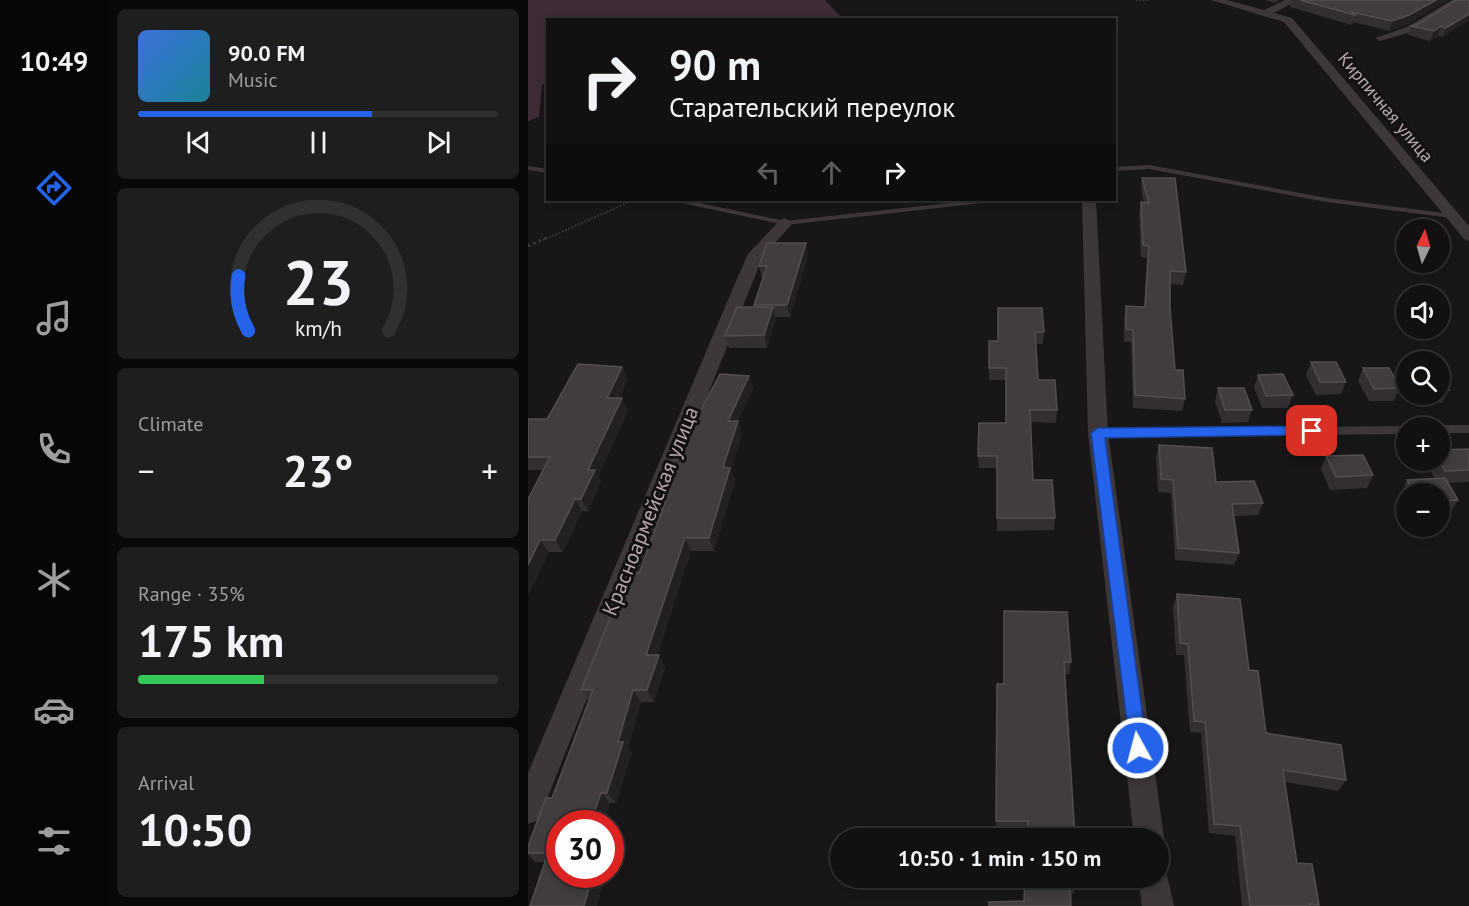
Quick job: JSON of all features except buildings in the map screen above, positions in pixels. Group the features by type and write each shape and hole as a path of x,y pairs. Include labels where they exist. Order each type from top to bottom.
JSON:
{"street":[{"name":"Кирпичная улица","path":"1216,0 1288,20 1469,236"},
{"path":"1266,13 1293,0"},
{"path":"1380,38 1399,36 1458,0"},
{"path":"1089,201 1098,433 1148,828"},
{"path":"1452,216 1469,217"},
{"name":"Красноармейская улица","path":"528,809 748,271 756,254 785,223"},
{"path":"1155,888 1158,906"}],"lane":[{"path":"1116,169 1149,167 1327,200 1452,216"},
{"path":"528,168 546,171"},
{"path":"682,201 785,223 983,201"},
{"path":"1450,429 1469,429"},
{"path":"1098,433 1396,430"}],"path":[{"path":"1136,0 1148,0"},
{"path":"528,246 632,201"}],"shaded area":[{"path":"528,0 825,0 842,18 546,18 546,83 542,85 539,117 528,121"}],"route":[{"path":"1138,748 1098,433 1312,431"}]}
